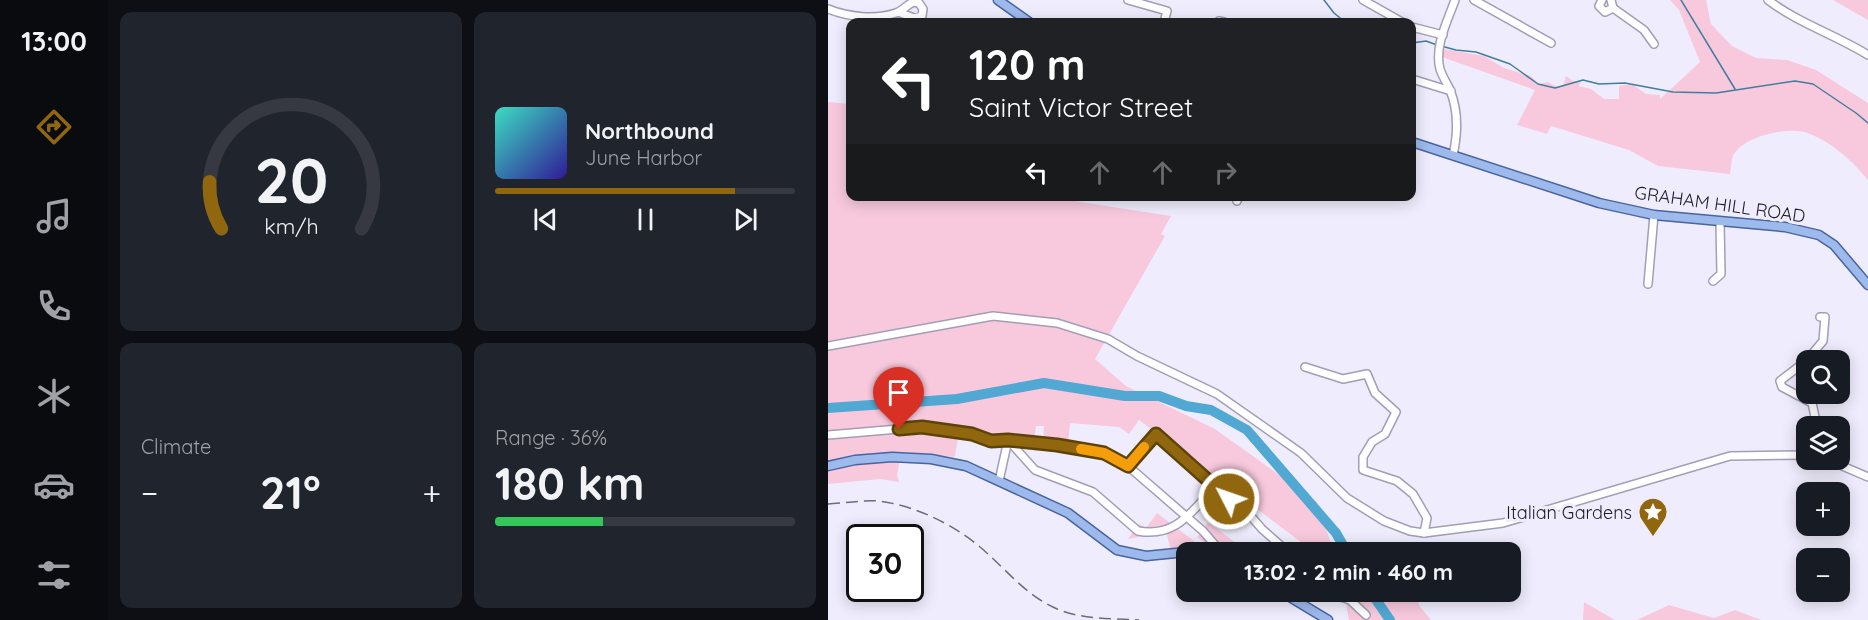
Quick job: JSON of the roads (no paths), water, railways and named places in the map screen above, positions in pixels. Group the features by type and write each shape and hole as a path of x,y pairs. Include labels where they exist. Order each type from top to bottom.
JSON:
{"main road":[{"path":"998,0 1023,18"},
{"name":"GRAHAM HILL ROAD","path":"1416,143 1599,203 1654,215 1785,227 1819,235 1834,245 1868,285"},
{"path":"828,466 855,460 911,457 966,466 1068,513 1117,550 1146,556 1176,553"},
{"path":"1298,602 1328,620"}],"street":[{"path":"1128,0 1167,11 1165,18"},
{"path":"1363,0 1395,18"},
{"path":"1453,155 1457,135 1457,112 1451,91 1440,68 1439,52 1455,0"},
{"path":"1474,0 1551,43"},
{"path":"1611,0 1613,8 1644,30 1654,44"},
{"path":"1768,0 1868,56"},
{"path":"1599,1 1603,11 1607,12 1613,8"},
{"path":"828,9 847,15 865,16 898,12"},
{"path":"1416,28 1442,38"},
{"path":"1416,80 1451,91"},
{"path":"1648,284 1654,215"},
{"path":"1713,281 1722,274 1720,222"},
{"path":"828,346 993,316 1057,323 1077,329 1108,339 1137,356 1217,394 1301,453 1347,498 1384,521 1410,531 1424,533 1503,523 1730,456 1796,455"},
{"path":"1815,350 1823,340 1825,317 1820,317"},
{"path":"1305,367 1343,379 1366,374 1375,393 1396,412 1385,434 1372,442 1362,457 1363,470 1397,481 1413,494 1427,518 1424,533"},
{"path":"1796,369 1780,381 1782,387 1796,394"},
{"path":"828,435 922,427 972,434 991,441 1008,440 1057,445 1104,453 1128,466 1203,531 1212,542"},
{"path":"1128,466 1156,434 1215,488 1242,506 1277,542"},
{"path":"1008,440 1035,470 1093,492 1138,531 1166,531 1176,527 1215,488"},
{"path":"999,481 1008,440"},
{"path":"1850,469 1868,477"},
{"path":"1352,602 1366,615"}],"waterway":[{"path":"1324,0 1340,18"},
{"path":"1681,0 1735,89"},
{"path":"1416,42 1426,41 1437,45"},
{"path":"1441,46 1476,52 1510,64 1538,84 1555,88 1583,80 1599,84 1625,83 1673,92 1716,93 1795,81 1813,84 1868,123"},
{"path":"828,408 957,399 1044,383 1125,396 1159,396 1186,406 1211,410 1247,430 1336,533 1341,542"},
{"path":"1378,602 1390,620"}],"railway":[{"path":"828,504 879,501 924,513 952,527 978,545 1027,590 1053,607 1084,616 1139,620"}],"place":[{"name":"Italian Gardens","path":"1653,538"}]}
